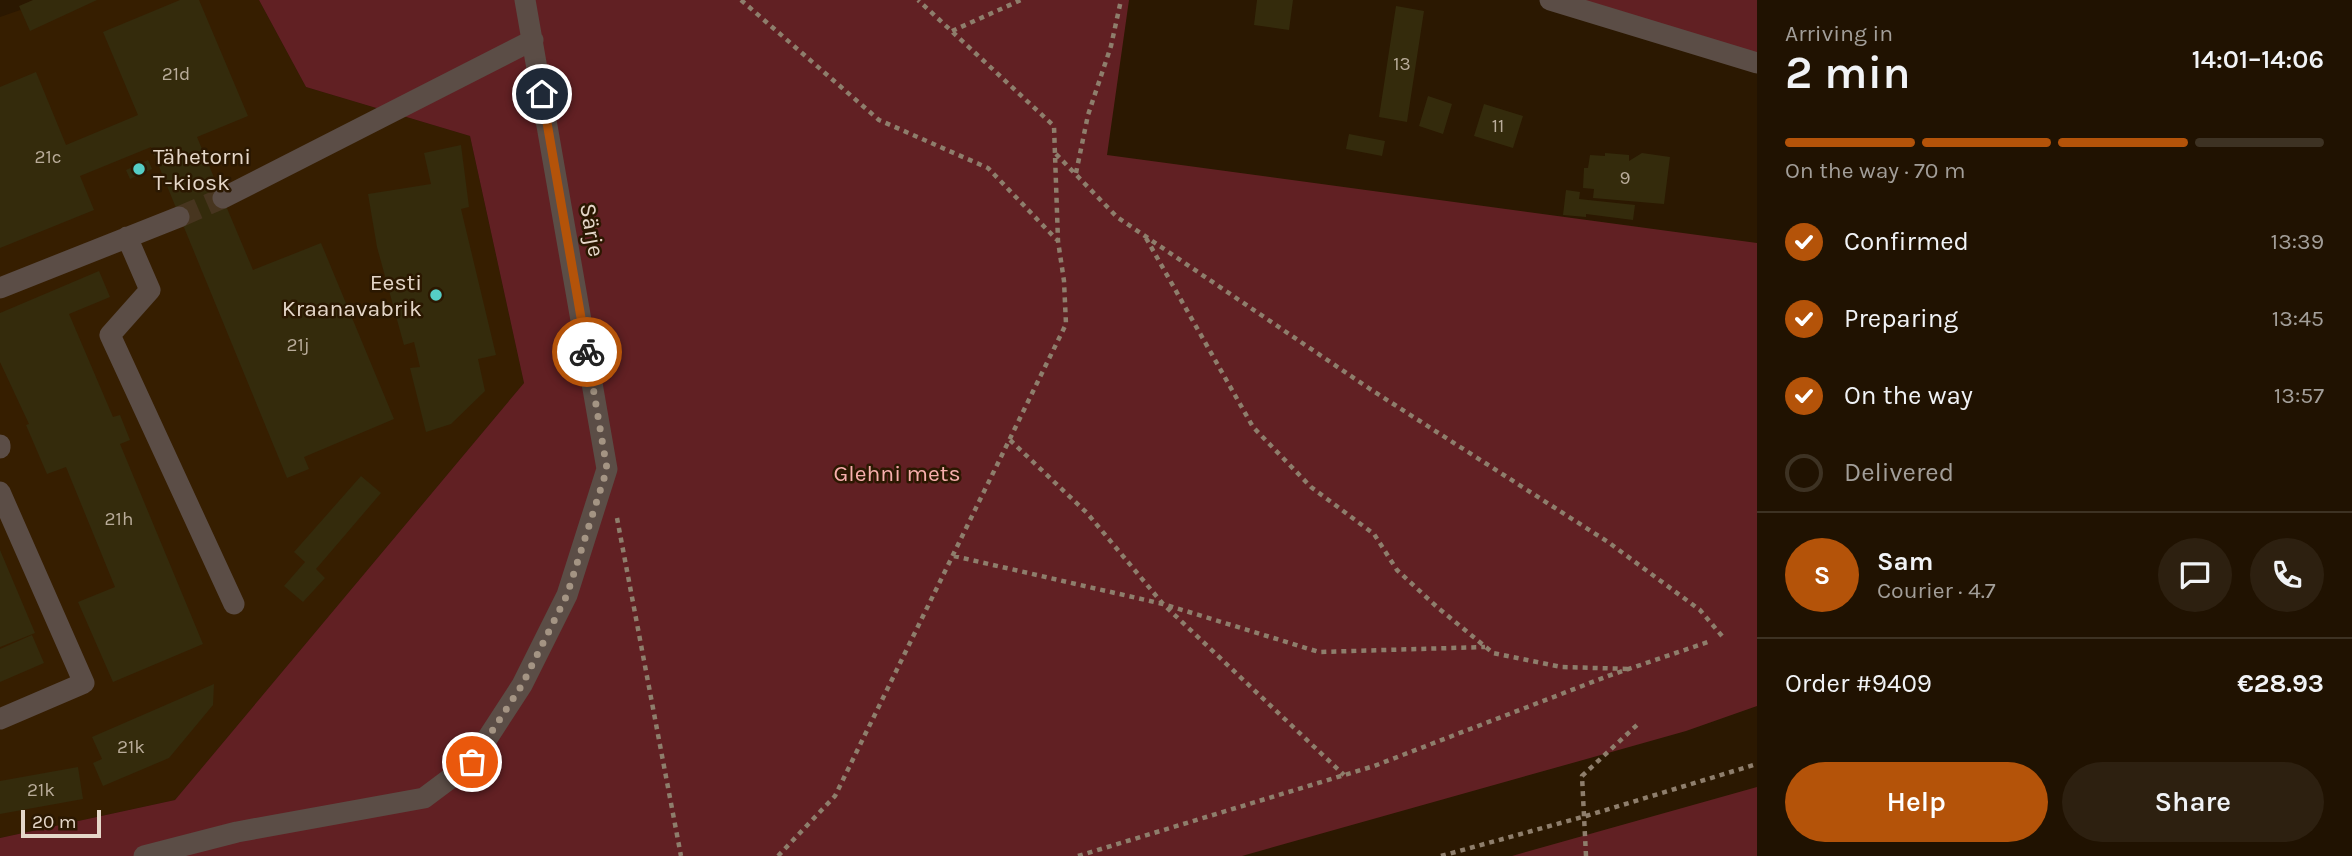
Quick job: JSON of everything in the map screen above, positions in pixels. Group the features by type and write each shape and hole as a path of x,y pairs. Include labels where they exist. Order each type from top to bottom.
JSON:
{"street":[{"name":"Särje","path":"144,856 237,832 424,798 472,762 522,685 567,595 607,469 525,0"},
{"path":"1550,0 1757,63"},
{"path":"223,198 533,40"},
{"path":"0,288 179,217"},
{"path":"128,237 150,290 110,335 234,604"},
{"path":"0,492 84,683 0,719"}],"path":[{"path":"741,0 879,120 988,168 1058,240"},
{"path":"778,856 835,796 1066,324 1058,240 1054,126 918,0"},
{"path":"952,31 1021,0"},
{"path":"1076,174 1088,115 1111,46 1121,0"},
{"path":"1055,153 1117,217 1370,389 1608,542 1700,610 1722,636"},
{"path":"1144,235 1253,427 1311,487 1374,534 1397,570 1493,653 1561,667 1632,668"},
{"path":"1010,440 1087,513 1163,604 1345,775"},
{"path":"615,508 681,856"},
{"path":"954,556 1163,604 1319,652 1486,647"},
{"path":"1078,856 1345,775 1708,642"},
{"path":"1586,856 1582,776 1632,733 1638,724"},
{"path":"1441,856 1586,816 1757,764"}],"shaded area":[{"path":"49,0 259,0 306,87 470,136 524,383 175,800 0,838 0,17"}],"green space":[{"name":"Glehni mets","path":"259,0 1129,0 1107,155 1757,243 1757,706 1686,731 1242,856 0,856 0,838 175,800 524,383 470,136 306,87"},
{"path":"1550,0 1757,0 1757,63"},
{"path":"1757,787 1757,856 1512,856"}],"building":[{"path":"33,0 97,0 30,31 19,6"},
{"path":"180,0 199,0 248,116 197,137 253,270 321,243 394,419 304,457 309,469 287,478 151,147 80,176 94,210 0,248 0,87 36,72 66,145 138,115 103,32"},
{"path":"1257,0 1293,0 1289,30 1254,25"},
{"path":"1396,6 1424,11 1407,122 1379,117"},
{"path":"1428,96 1452,104 1443,134 1419,126"},
{"path":"1484,104 1523,116 1513,148 1474,136"},
{"path":"1349,134 1385,141 1382,156 1346,149"},
{"name":"Eesti Kraanavabrik","path":"461,145 469,207 461,209 496,355 478,359 485,391 451,424 426,432 410,368 420,367 414,342 404,345 377,247 368,194 431,184 424,153"},
{"path":"1605,153 1629,155 1629,161 1642,153 1670,157 1664,204 1593,198 1594,189 1583,188 1584,168 1588,168 1590,155 1605,156"},
{"name":"Tähetorni T-kiosk","path":"148,160 152,169 130,179 126,170"},
{"path":"1566,190 1580,192 1579,199 1635,205 1633,220 1586,214 1586,217 1563,215"},
{"path":"99,271 110,297 69,314 113,417 120,415 130,440 120,444 203,644 113,682 78,602 115,587 66,467 47,474 26,425 29,424 0,362 0,313"},
{"path":"361,476 381,493 316,569 325,578 303,602 284,586 305,562 294,552"},
{"path":"0,550 35,633 0,647"},
{"path":"32,635 44,663 0,682 0,649"},
{"path":"214,684 213,705 169,758 103,786 93,763 102,759 92,737"},
{"path":"78,767 83,799 0,814 0,781"}],"tunnel":[{"path":"179,217 223,198"}],"way so far":[{"path":"472,762 522,685 567,595 607,469 587,352"}],"place":[{"name":"Tähetorni T-kiosk","path":"139,169"},
{"name":"Eesti Kraanavabrik","path":"436,295"}],"route":[{"path":"542,94 587,352"}]}
